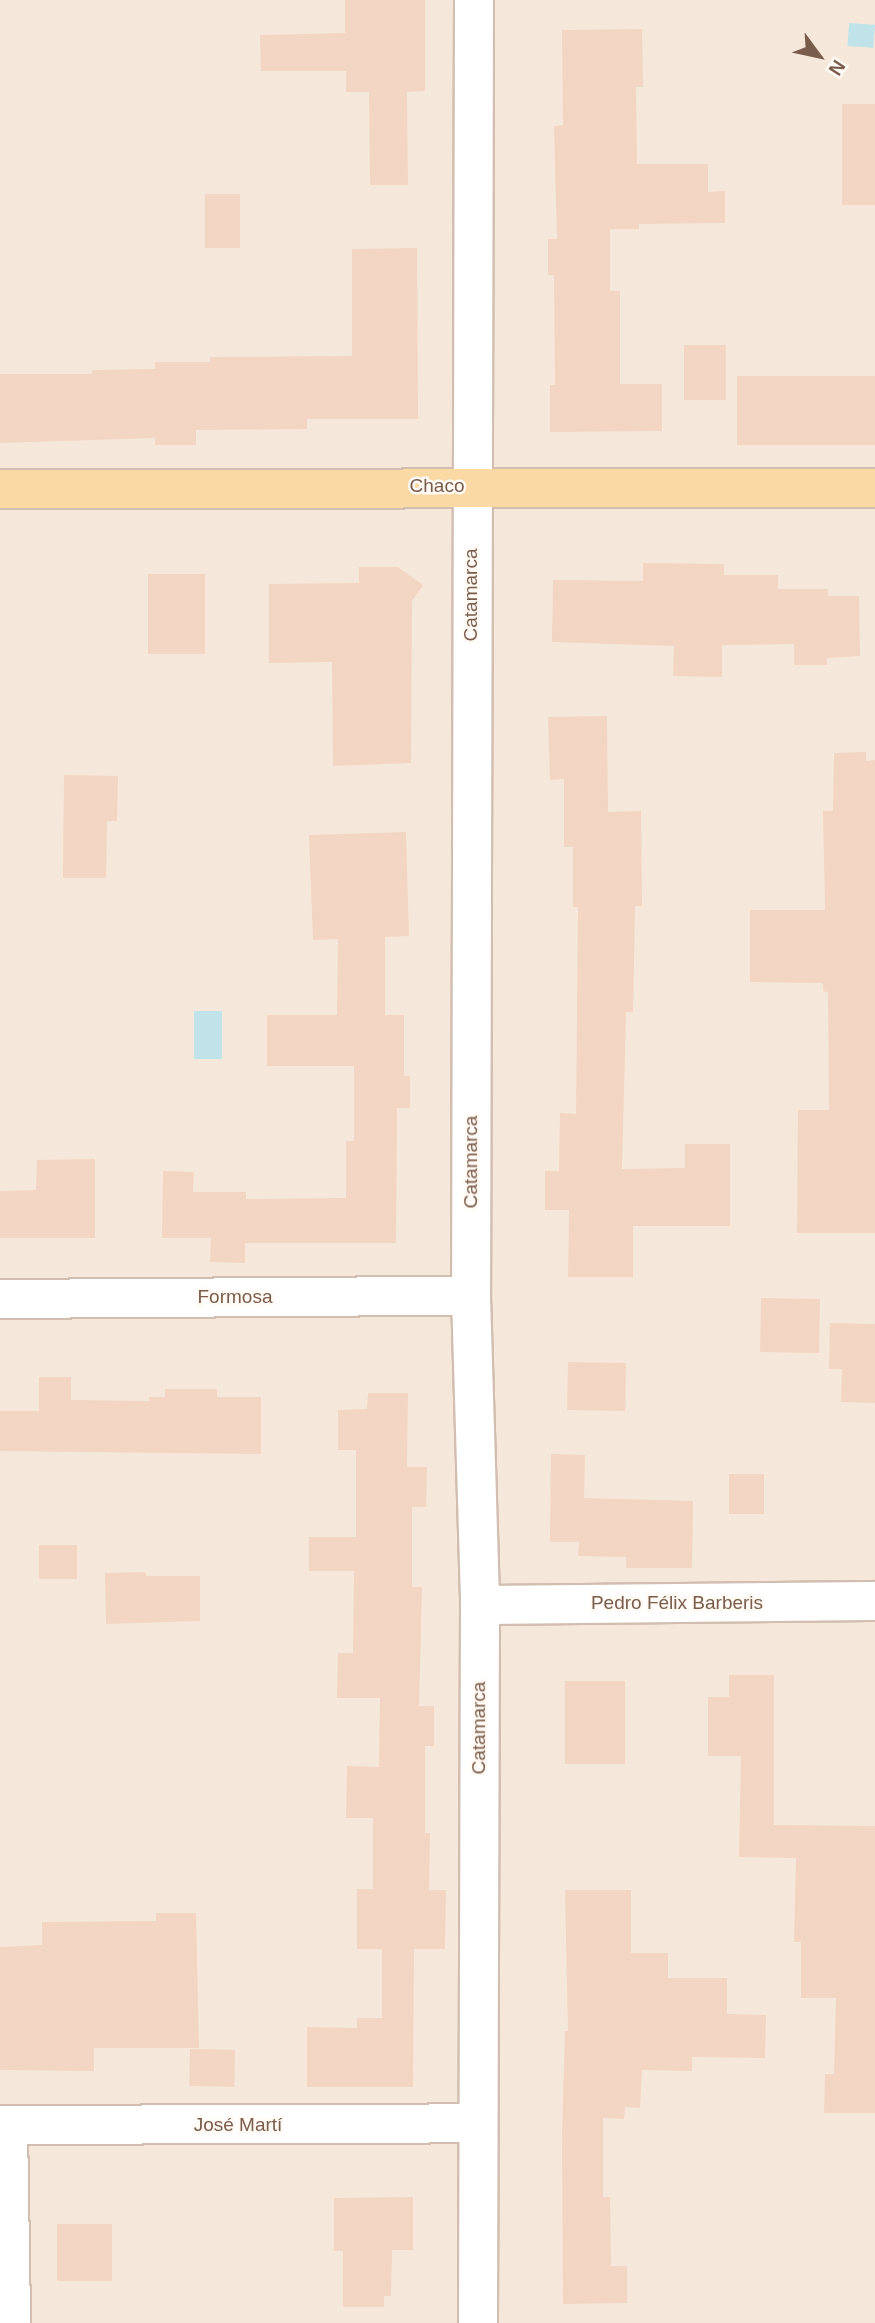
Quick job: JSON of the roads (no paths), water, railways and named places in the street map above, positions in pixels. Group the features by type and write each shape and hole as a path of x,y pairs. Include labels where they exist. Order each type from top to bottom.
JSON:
{"main road":[{"name":"Chaco","path":"0,489 471,485 875,488"}],"street":[{"name":"Catamarca","path":"474,0 471,1296 480,1605 478,2323"},
{"name":"Formosa","path":"0,1299 471,1296"},
{"name":"Pedro Félix Barberis","path":"480,1605 875,1601"},
{"name":"José Martí","path":"4,2125 477,2123"},
{"path":"4,2125 11,2323"}],"water":[{"path":"849,23 875,25 873,48 847,46"},
{"path":"194,1011 222,1011 222,1059 194,1059"}]}
